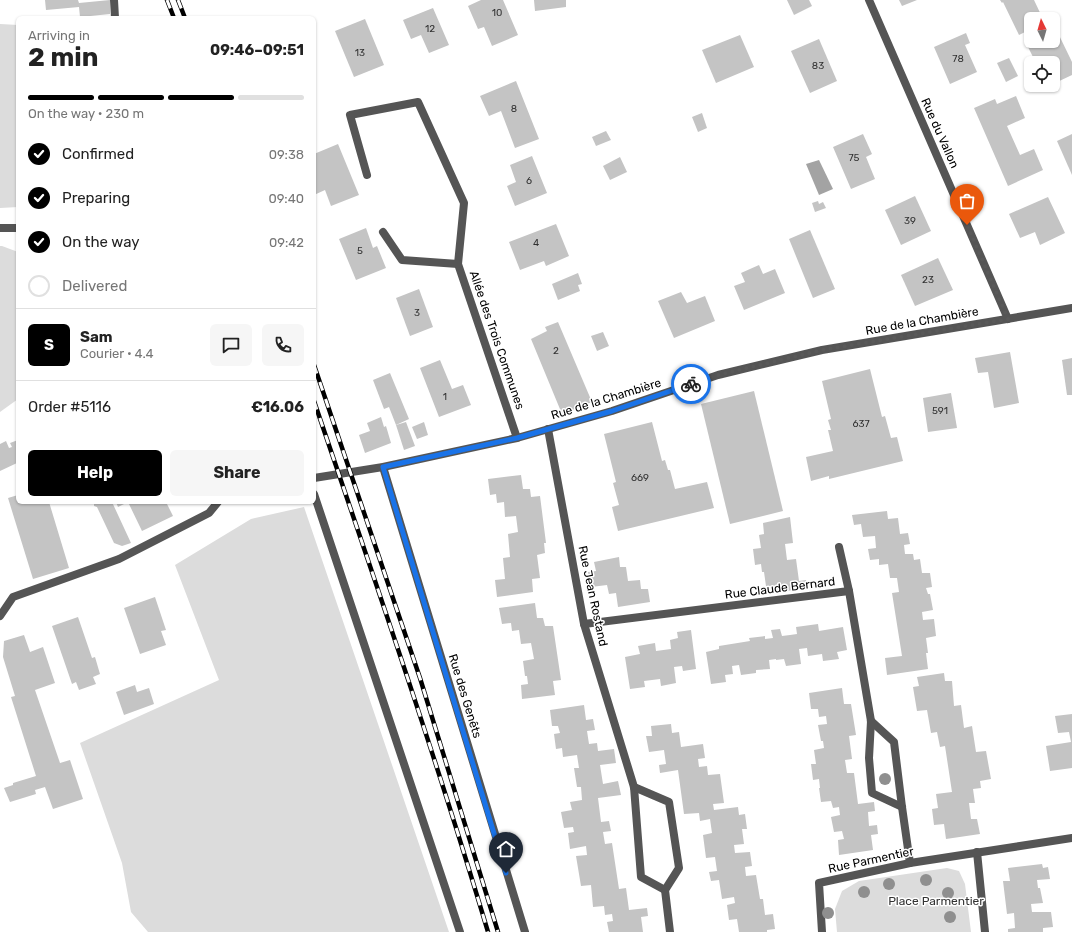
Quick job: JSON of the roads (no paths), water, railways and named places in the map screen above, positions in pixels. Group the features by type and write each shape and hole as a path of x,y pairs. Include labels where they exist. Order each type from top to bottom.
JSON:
{"street":[{"path":"114,0 115,16"},
{"name":"Rue du Vallon","path":"869,0 1008,319"},
{"name":"Allée des Trois Communes","path":"367,175 350,115 418,102 464,202 458,264 517,438"},
{"path":"0,228 16,228"},
{"path":"383,232 402,260 458,264"},
{"name":"Rue de la Chambière","path":"316,478 383,467 517,438 612,411 718,375 822,350 1072,308"},
{"name":"Rue Jean Rostand","path":"548,429 584,624 634,788 641,877 665,890"},
{"name":"Rue des Genêts","path":"383,467 525,932"},
{"path":"316,500 460,932"},
{"path":"0,616 14,597 119,559 209,514 216,504"},
{"path":"840,547 848,591"},
{"name":"Rue Claude Bernard","path":"584,624 848,591 871,721 869,758 872,793 902,807"},
{"path":"871,721 894,742 910,863"},
{"path":"634,788 668,802 679,868 665,890 670,932"},
{"name":"Rue Parmentier","path":"822,932 818,883 910,863 1072,838"},
{"path":"977,852 985,932"}],"railway":[{"path":"167,0 173,16"},
{"path":"178,0 184,16"},
{"path":"316,371 420,678 498,932"},
{"path":"316,407 425,732 488,932"}],"park label":[{"name":"Place Parmentier","path":"936,901"}]}
